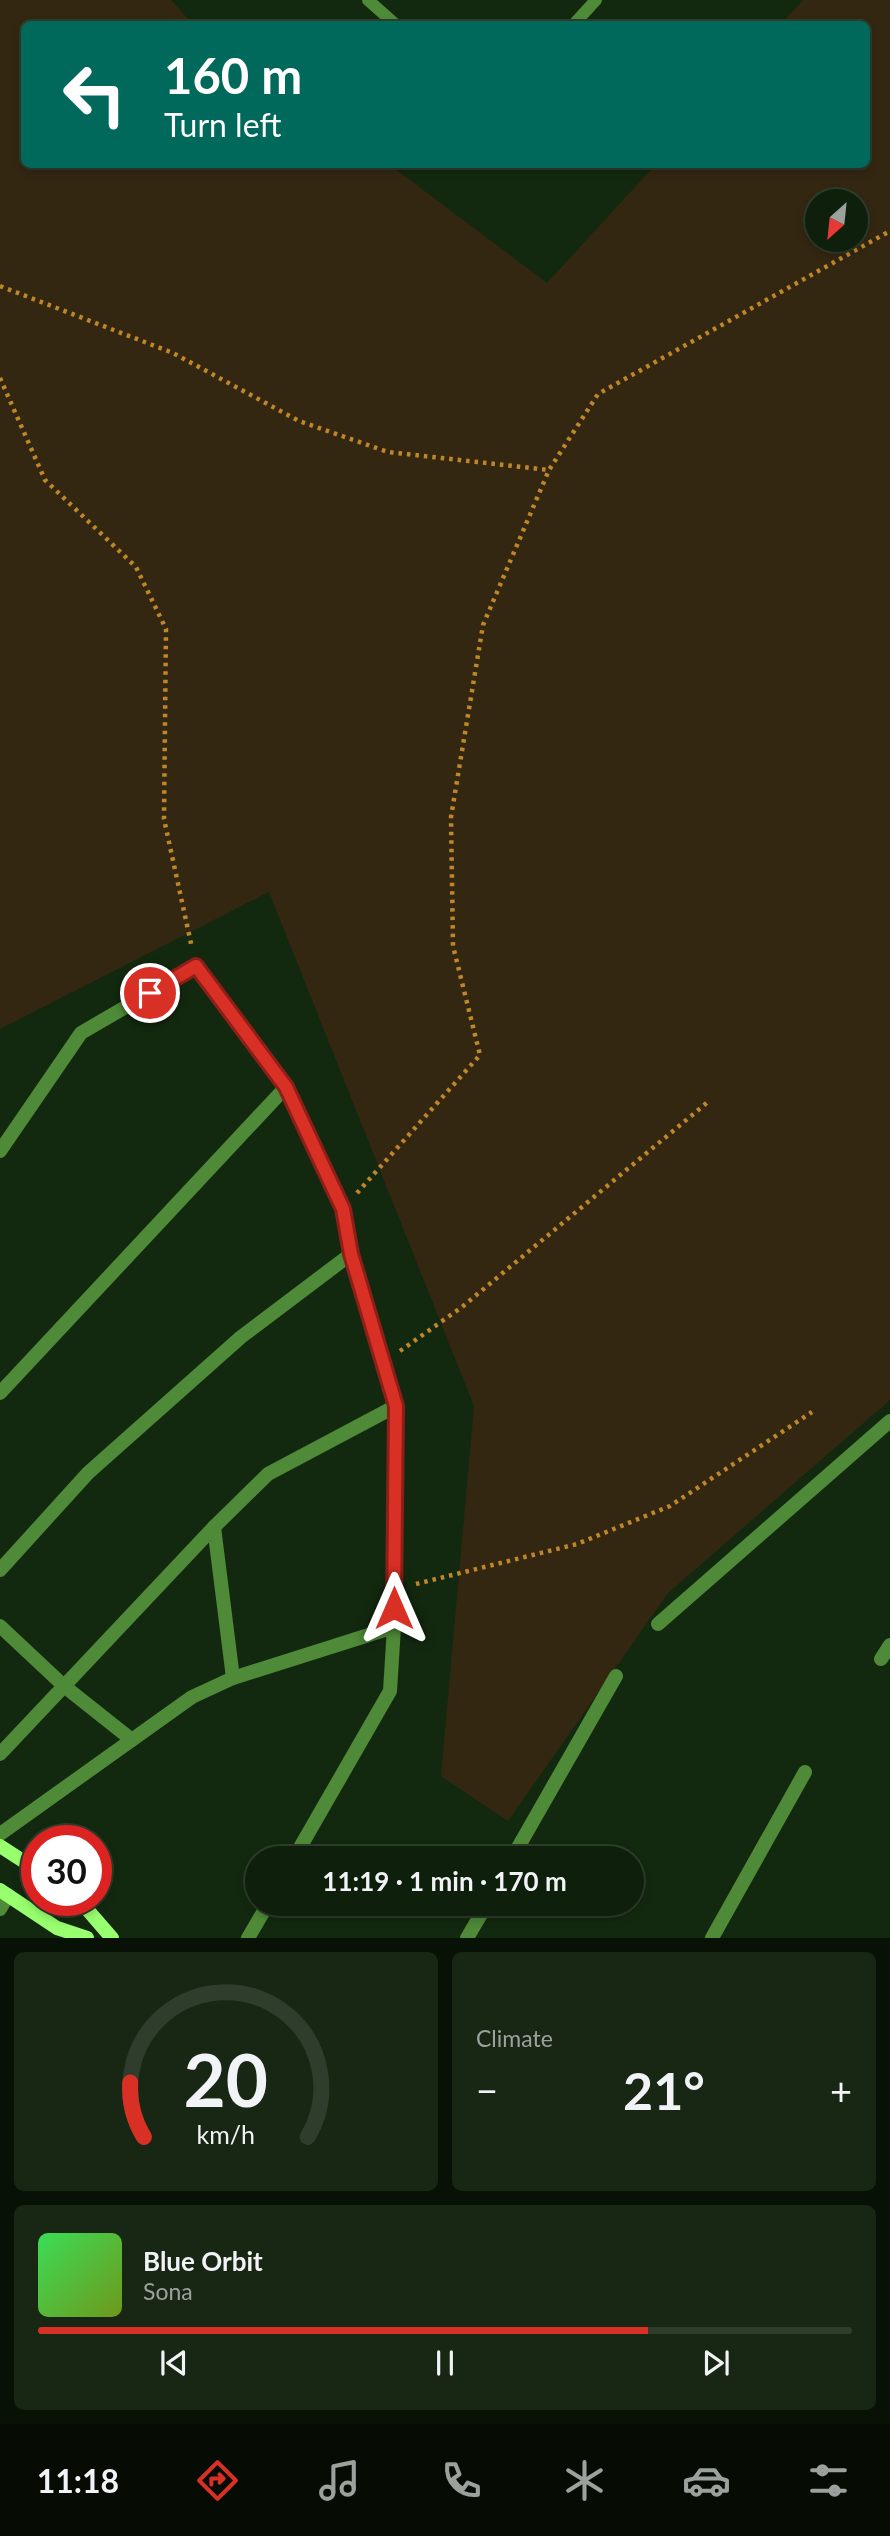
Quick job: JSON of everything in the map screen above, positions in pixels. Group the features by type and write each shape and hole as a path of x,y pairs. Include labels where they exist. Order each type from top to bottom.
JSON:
{"main road":[{"path":"0,1846 21,1860"},
{"path":"4,1893 58,1928 87,1937"},
{"path":"94,1916 113,1937"}],"street":[{"path":"0,1152 80,1033 196,966 286,1087 343,1209 351,1254 396,1406 394,1627 390,1691 301,1846"},
{"path":"0,1393 286,1087"},
{"path":"0,1570 88,1473 242,1337 351,1254"},
{"path":"0,1754 214,1527 268,1474 396,1406"},
{"path":"658,1624 890,1421"},
{"path":"214,1527 233,1678"},
{"path":"0,1626 64,1685 132,1740"},
{"path":"0,1834 192,1696 233,1678 394,1627"},
{"path":"881,1659 890,1645"},
{"path":"519,1846 616,1676"},
{"path":"712,1937 805,1772"},
{"path":"0,1909 4,1893"},
{"path":"248,1937 261,1916"},
{"path":"467,1937 479,1916"}],"lane":[{"path":"368,0 392,21"},
{"path":"578,21 596,0"}],"path":[{"path":"343,1209 480,1055 453,946 452,817 483,625 549,470 598,394 890,231"},
{"path":"0,286 173,353 299,421 388,452 549,470"},
{"path":"0,379 45,480 136,567 166,629 164,819 196,966"},
{"path":"383,1364 462,1307 709,1101"},
{"path":"394,1588 474,1571 577,1544 670,1506 812,1412"}],"shaded area":[{"path":"0,0 171,0 190,21 21,21 21,168 394,168 547,283 652,168 870,168 870,21 784,21 803,0 890,0 890,1400 668,1593 508,1821 441,1776 474,1406 269,892 0,1029"}],"route":[{"path":"150,993 196,966 286,1087 343,1209 351,1254 396,1406 394,1608"}]}
